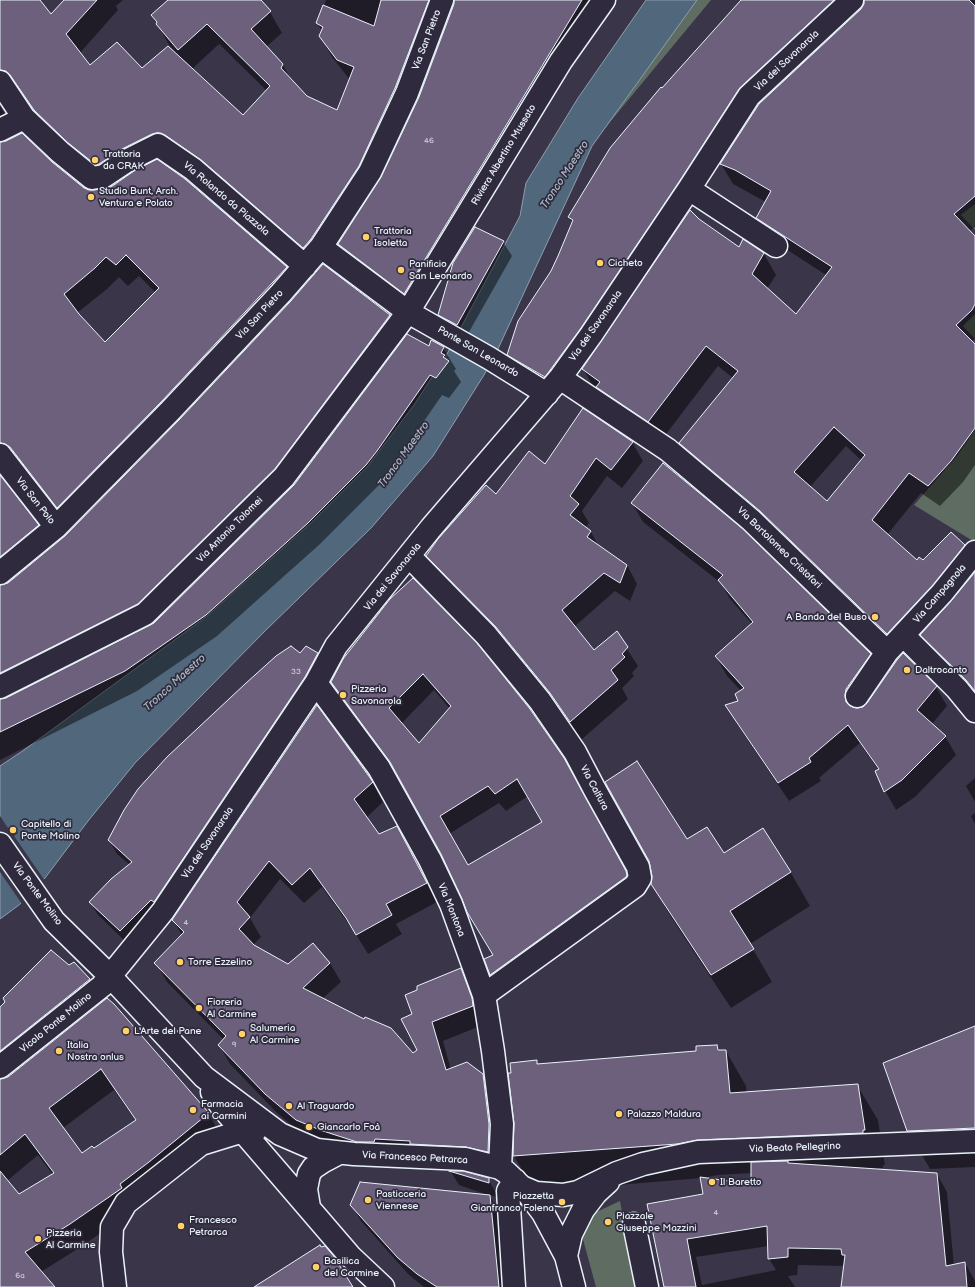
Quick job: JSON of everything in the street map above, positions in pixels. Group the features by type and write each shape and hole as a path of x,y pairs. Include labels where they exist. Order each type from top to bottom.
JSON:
{"street":[{"name":"Via San Pietro","path":"0,573 56,528 170,410 322,247 370,172 407,93 442,0"},
{"name":"Riviera Albertino Mussato","path":"408,312 561,61 604,0"},
{"name":"Via dei Savonarola","path":"110,976 163,911 316,683 336,646 410,557 431,528 547,394 591,336 749,96 852,0"},
{"name":"Via Rolando da Piazzola","path":"0,82 24,118 60,152 92,178 104,176 128,160 158,146 193,169 305,266"},
{"path":"0,130 24,118"},
{"path":"689,189 776,246"},
{"path":"322,247 408,312"},
{"name":"Ponte San Leonardo","path":"408,312 489,358 547,394"},
{"name":"Via Antonio Tolomei","path":"0,688 145,614 284,477 408,312"},
{"name":"Via Bartolomeo Cristofori","path":"560,378 668,450 751,520 887,652"},
{"name":"Via San Polo","path":"0,455 56,528"},
{"name":"Via Campagnola","path":"903,635 942,593 975,552"},
{"name":"Via Calfura","path":"410,557 486,635 540,701 575,752 638,867 640,878 635,886 484,996"},
{"path":"857,696 887,652 903,635 957,689 975,711"},
{"name":"Via Montona","path":"316,683 379,768 430,860 451,904 484,996 493,1050 502,1124 512,1178"},
{"name":"Via Ponte Molino","path":"0,844 54,921 110,976"},
{"name":"Vicolo Ponte Molino","path":"0,1067 102,986 110,976"},
{"name":"Via Francesco Petrarca","path":"110,976 204,1077 280,1134 317,1150 339,1153 417,1158 465,1159 512,1178"},
{"name":"Via Francesco Petrarca","path":"204,1077 221,1106 350,1256 383,1287"},
{"path":"115,1287 111,1252 112,1227 126,1203 201,1144 242,1130 280,1134"},
{"name":"Via Beato Pellegrino","path":"512,1178 536,1193 563,1195 578,1192 617,1173 643,1164 698,1152 975,1141"},
{"path":"309,1207 306,1188 309,1174 313,1168 339,1153"},
{"name":"Via Beato Pellegrino","path":"566,1256 571,1234 584,1210 596,1193 617,1173"},
{"path":"512,1178 543,1213 566,1256 574,1287"},
{"path":"512,1178 508,1191 514,1287"},
{"path":"634,1224 647,1287"}],"green space":[{"path":"669,0 711,0 571,169"},
{"path":"975,204 975,230 961,215"},
{"path":"975,314 975,339 963,326"},
{"path":"975,430 975,538 973,541 914,505 957,456"},
{"path":"620,1201 636,1287 596,1287 581,1232 590,1215"}],"water":[{"name":"Tronco Maestro","path":"646,0 697,0 592,146 497,351 484,375 433,456 371,528 265,631 135,763 88,821 45,878 19,905 0,919 0,766 206,617 311,523 368,466 414,405 447,354 520,216 526,183 578,98"}],"pier":[{"path":"0,816 8,828 12,825 18,833 14,836 45,881 22,904 0,872"}],"building":[{"path":"0,0 40,0 51,14 64,0 97,0 66,34 90,65 117,42 142,68 168,46 243,115 270,86 207,24 178,50 156,24 157,22 151,15 168,0 261,0 271,11 251,29 283,64 281,68 307,96 337,110 354,67 337,60 319,36 323,27 316,23 323,5 374,26 381,0 429,0 395,88 359,166 311,239 303,248 201,160 165,135 158,133 152,134 122,149 96,165 68,143 34,110 10,75 6,71 0,70"},
{"path":"454,0 582,0 404,294 338,244 381,177 419,97 454,4"},
{"path":"741,0 834,0 739,89 679,182 581,328 545,377 507,355 518,321 551,271 558,256 573,220 568,217 610,148 661,87 662,88"},
{"path":"864,0 969,0 975,6 975,196 954,214 975,236 975,304 972,310 956,325 975,344 975,428 951,461 928,486 909,473 872,520 917,560 919,557 923,560 951,532 965,545 933,585 887,634 760,511 679,443 738,371 706,346 648,422 596,387 600,382 582,369 690,210 699,219 739,247 743,239 764,253 752,274 796,314 832,267 756,218 771,191 735,170 720,164 759,104 861,9 864,4","holes":["834,427 865,455 827,501 794,472"]},
{"path":"22,133 52,162 84,188 89,190 111,187 134,171 157,159 185,179 287,267 161,402 57,508 10,447 0,443 0,142 6,141","holes":["126,255 159,288 105,342 79,314 64,294 106,257 116,265"]},
{"path":"475,227 504,241 457,325 438,315 453,263"},
{"path":"323,264 390,315 275,469 138,604 0,673 0,585 8,583 65,536 179,420 290,302"},
{"path":"407,334 429,346 431,340 444,347 441,353 445,355 443,357 449,361 436,378 430,375 366,465 308,523 206,615 125,671 0,732 0,699 6,698 154,623 294,485"},
{"path":"583,408 633,442 611,470 596,458 570,496 579,504 570,515 591,531 587,537 627,565 620,583 604,573 562,610 594,650 617,631 628,647 622,654 625,657 611,670 618,680 570,722 550,693 496,627 426,556 438,539 486,485 496,494 529,451 545,464"},
{"path":"663,463 743,529 871,654 846,689 846,702 850,706 856,708 863,707 867,703 903,653 937,686 917,710 946,736 902,780 884,792 875,771 879,769 848,725 809,758 811,762 778,783 725,705 738,701 735,694 744,688 715,656 753,622 718,580 723,575 631,503"},
{"path":"0,475 39,525 0,557"},
{"path":"975,572 975,691 966,680 920,635"},
{"path":"413,578 477,643 530,709 564,758 626,871 626,877 490,975 484,959 493,955 467,912 441,854 390,762 331,682 343,659 390,599","holes":["423,674 451,706 419,743 389,708","517,779 542,822 468,865 440,816 488,786 495,794"]},
{"path":"291,646 300,653 306,646 318,653 305,677 154,902 151,900 120,931 89,902 111,879 132,862 108,840 124,810 138,789 167,757 276,656"},
{"path":"317,705 373,782 354,799 379,834 397,826 427,883 386,904 392,915 356,935 346,918 310,868 292,885 269,861 237,902 250,917 239,929 254,945 288,964 313,943 330,963 303,988 364,1019 365,1017 391,1028 413,1053 417,1050 401,1019 412,1014 405,995 417,990 417,986 461,968 472,998 473,1006 432,1022 446,1070 467,1062 483,1074 489,1124 488,1152 466,1147 410,1144 410,1141 375,1139 374,1142 357,1142 320,1130 296,1120 265,1094 218,1045 226,1036 154,963 184,932 172,920"},
{"path":"637,761 687,839 707,827 724,853 763,828 791,872 730,911 754,949 711,975 651,884 652,876 649,861 605,782"},
{"path":"51,950 69,965 74,962 90,979 0,1051 0,1007 5,1002 3,998"},
{"path":"107,998 114,1004 209,1113 120,1184 122,1188 70,1224 25,1252 55,1287 0,1287 0,1171 19,1194 54,1173 25,1134 0,1155 0,1079 8,1077","holes":["101,1069 136,1120 94,1148 92,1146 82,1153 49,1108"]},
{"path":"975,1026 975,1128 907,1131 883,1063"},
{"name":"Palazzo Maldura","path":"717,1045 718,1050 726,1050 730,1093 858,1084 865,1130 863,1130 863,1133 698,1140 677,1144 513,1156 514,1124 508,1073 511,1073 510,1063 537,1060 537,1064 696,1051 696,1046"},
{"path":"788,1161 788,1163 937,1173 946,1266 965,1262 967,1287 841,1287 845,1255 842,1255 841,1249 788,1248 788,1257 768,1259 767,1226 687,1239 696,1287 664,1287 647,1204 703,1194 700,1177 751,1184 751,1162"},
{"path":"449,1171 463,1171 489,1178 489,1183"},
{"path":"360,1182 490,1195 499,1287 437,1287 417,1274 398,1258 350,1205"},
{"name":"Basilica del Carmine","path":"320,1245 321,1247 325,1246 333,1255 353,1287 254,1287"}],"place":[{"name":"Trattoria da CRAK","path":"95,160"},
{"name":"Studio Bunt, Arch. Ventura e Polato","path":"91,197"},
{"name":"Trattoria Isoletta","path":"366,237"},
{"name":"Cicheto","path":"600,263"},
{"name":"Panificio San Leonardo","path":"401,270"},
{"name":"A Banda del Buso","path":"875,617"},
{"name":"Daltrocanto","path":"907,670"},
{"name":"Pizzeria Savonarola","path":"343,695"},
{"name":"Capitello di Ponte Molino","path":"13,830"},
{"name":"Torre Ezzelino","path":"180,962"},
{"name":"Fioreria Al Carmine","path":"199,1008"},
{"name":"L'Arte del Pane","path":"126,1031"},
{"name":"Salumeria Al Carmine","path":"242,1034"},
{"name":"Italia Nostra onlus","path":"59,1051"},
{"name":"Al Traguardo","path":"289,1106"},
{"name":"Farmacia ai Carmini","path":"193,1110"},
{"name":"Palazzo Maldura","path":"619,1114"},
{"name":"Giancarlo Foà","path":"309,1127"},
{"name":"Il Baretto","path":"712,1182"},
{"name":"Pasticceria Viennese","path":"368,1200"},
{"name":"Piazzetta Gianfranco Folena","path":"562,1202"},
{"name":"Piazzale Giuseppe Mazzini","path":"608,1222"},
{"name":"Francesco Petrarca","path":"181,1226"},
{"name":"Pizzeria Al Carmine","path":"38,1239"},
{"name":"Basilica del Carmine","path":"316,1267"}]}
